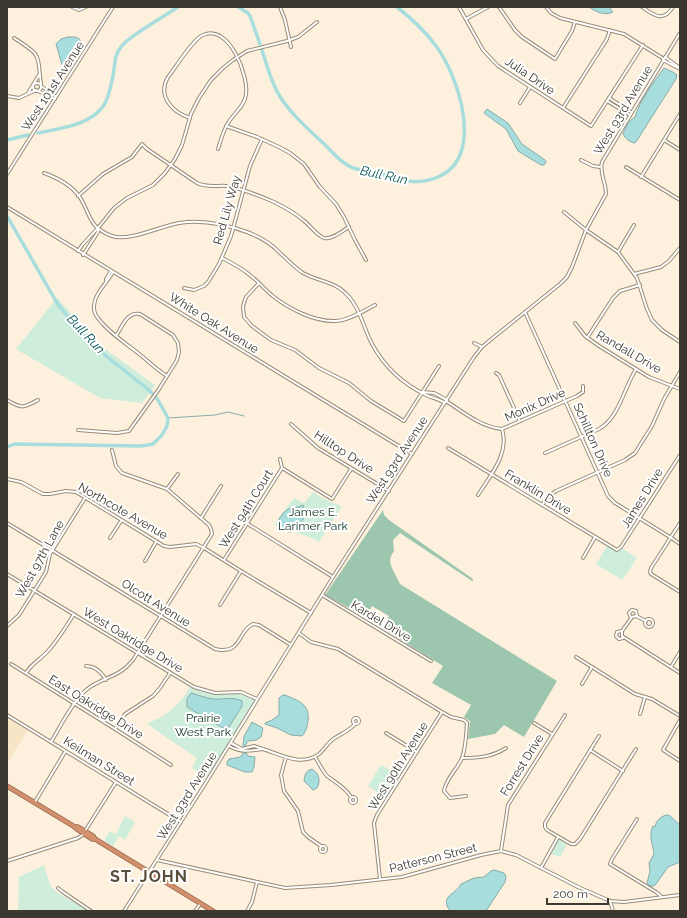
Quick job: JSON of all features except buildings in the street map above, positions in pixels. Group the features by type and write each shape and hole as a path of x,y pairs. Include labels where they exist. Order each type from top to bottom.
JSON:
{"highway":[{"path":"7,786 84,832 92,839 95,839 213,911"}],"street":[{"path":"72,7 80,10 86,7"},
{"name":"West 101st Avenue","path":"7,174 113,7"},
{"path":"280,7 285,20 291,47"},
{"name":"Julia Drive","path":"459,7 480,45 506,72 591,126 608,99"},
{"path":"466,19 488,7"},
{"path":"499,7 522,37 555,58 572,31 575,22"},
{"path":"546,7 550,12 558,17 626,35 680,68"},
{"path":"642,7 656,16 662,16 668,13 673,7"},
{"path":"78,251 107,215 117,206 129,197 153,185 162,176 182,146 190,118 199,98 208,84 223,68 238,56 252,50 289,41 303,35 317,22"},
{"path":"563,108 607,39 610,30"},
{"name":"West 93rd Avenue","path":"124,911 231,743 333,577 474,357 482,347 567,277 586,230 606,194 600,167 602,162 680,33"},
{"path":"190,118 178,113 170,106 166,99 164,90 165,82 196,40 205,34 218,34 238,56 246,85 246,96 242,105 226,126 218,149"},
{"path":"7,96 19,98 28,93 41,89 39,75 40,62 37,54 14,38"},
{"path":"631,114 608,99 643,45"},
{"path":"28,93 39,75"},
{"path":"33,84 37,82 56,98"},
{"path":"33,84 33,88 56,98"},
{"path":"520,103 530,87"},
{"path":"641,176 680,114"},
{"path":"226,126 262,139 286,150 304,164 320,187 336,204 366,260"},
{"name":"Red Lily Way","path":"184,288 194,290 204,286 214,273 222,258 234,227 250,166 262,139"},
{"path":"664,140 680,150"},
{"path":"78,196 103,174 132,157 142,144 199,184 206,186 225,186 274,202 302,219 322,237 331,238 349,227"},
{"path":"581,160 600,167"},
{"path":"626,167 680,200"},
{"path":"44,174 65,183 78,196 90,219 98,228"},
{"name":"White Oak Avenue","path":"7,207 83,255 412,454"},
{"path":"564,212 586,230 618,252 640,285 652,320 662,330 680,342"},
{"name":"Monix Drive","path":"98,228 110,236 122,238 185,222 210,222 234,227 258,236 302,272 330,282 339,287 350,298 359,313 372,344 382,360 402,380 422,392 434,393 482,424 492,428 502,429 577,396 582,392 583,386"},
{"path":"618,252 634,225"},
{"path":"83,255 98,232 98,228"},
{"path":"634,274 660,268 669,261 680,248"},
{"path":"222,258 243,269 283,303 314,317 335,321 359,313 375,305"},
{"path":"112,272 106,279 106,282 95,299 94,311 98,319 116,336 167,376"},
{"path":"259,283 246,297 242,309 246,320 260,333 274,342 292,349 326,372 350,383 371,400 404,421 439,366"},
{"path":"587,338 613,298 620,291 640,285"},
{"name":"Schillton Drive","path":"525,312 610,498 680,544"},
{"path":"78,430 114,433 129,431 177,360 179,350 176,339 170,332 140,314 135,313 129,316 116,336"},
{"name":"Randall Drive","path":"575,322 587,338 651,378 680,389"},
{"path":"474,343 482,347"},
{"path":"545,453 601,428 609,420 620,404 626,387 636,369"},
{"path":"542,505 552,494 625,460 635,453 654,422 662,403 680,372"},
{"path":"496,373 499,375 520,421"},
{"path":"7,400 23,407 38,400"},
{"name":"Hilltop Drive","path":"291,424 318,448 389,491"},
{"path":"478,495 502,454 504,441 502,429"},
{"name":"Franklin Drive","path":"448,448 614,549 619,549"},
{"path":"51,742 75,703 86,690 118,674 126,668 138,653 211,536 212,531 210,526 167,490 122,473 116,466 112,450"},
{"name":"James Drive","path":"619,549 680,455"},
{"path":"280,459 282,468 332,499 351,469"},
{"name":"West 94th Court","path":"224,560 282,468"},
{"path":"167,490 178,474"},
{"name":"Northcote Avenue","path":"7,479 23,483 41,493 76,492 156,542 170,547 196,544 311,613"},
{"path":"201,518 221,486"},
{"name":"West 97th Lane","path":"7,626 17,617 35,590 48,568 52,550 86,498"},
{"path":"110,538 121,521"},
{"name":"Olcott Avenue","path":"7,523 210,647 219,650 228,649 236,645 248,628 253,624 259,625 291,645"},
{"path":"680,523 651,568 650,572 680,592"},
{"path":"248,524 333,577"},
{"path":"582,558 595,537"},
{"path":"145,561 156,542"},
{"path":"220,605 241,571"},
{"name":"West Oakridge Drive","path":"7,574 199,689 215,693 241,692 257,700"},
{"name":"Kardel Drive","path":"322,595 431,661"},
{"path":"631,618 629,612 632,610 636,611 637,616 646,621"},
{"path":"26,673 53,645 74,614"},
{"path":"637,616 631,618 622,631 616,633 616,636 619,639 624,638 680,673"},
{"path":"622,631 624,638"},
{"path":"299,633 312,642 338,649 442,712 451,717 464,720 467,723 462,758 445,785 444,791 450,798 466,796"},
{"path":"670,667 680,652"},
{"path":"576,657 635,694 652,699 680,716"},
{"name":"East Oakridge Drive","path":"11,664 171,765"},
{"path":"86,666 91,666 99,671 106,680"},
{"path":"582,684 592,667"},
{"path":"115,729 125,714 153,696 170,673"},
{"path":"640,714 645,697"},
{"name":"West 90th Avenue","path":"380,880 374,823 377,815 442,712"},
{"name":"Keilman Street","path":"7,715 180,822"},
{"name":"Forrest Drive","path":"501,851 508,805 565,715"},
{"path":"680,720 663,750 680,761"},
{"path":"534,723 552,734"},
{"path":"244,750 252,746 256,746 286,758 299,760 314,757 324,750 331,741 346,732 355,724"},
{"path":"386,733 417,752"},
{"path":"599,736 545,825 546,829 571,844 578,842 636,749"},
{"path":"231,743 244,750"},
{"path":"229,746 236,750 252,751 263,749"},
{"path":"252,746 252,751"},
{"path":"462,758 490,756 506,748"},
{"path":"590,750 623,771"},
{"path":"34,802 65,752"},
{"path":"314,757 327,776 343,787 351,797"},
{"path":"286,758 281,775 284,791 298,811 303,832 321,846"},
{"path":"7,861 78,838 84,832 116,782"},
{"path":"638,819 610,864 662,897"},
{"path":"541,868 558,837"},
{"name":"Patterson Street","path":"157,860 285,888 380,880 413,874 501,851 516,855 578,887 610,901 624,902 680,895"},
{"path":"247,911 252,902 257,882"},
{"path":"58,888 91,911"},
{"path":"610,901 613,911"},
{"path":"195,911 200,903"}],"shaded area":[{"path":"7,717 28,730 7,763"}],"green space":[{"path":"57,298 101,346 155,385 142,403 100,398 16,349"},
{"name":"James E. Larimer Park","path":"313,492 330,502 342,506 319,542 312,538 274,525 294,498 304,503"},
{"path":"383,510 384,515 389,520 473,579 472,581 400,533 393,540 394,551 390,561 400,584 557,681 524,737 504,725 495,734 468,739 470,721 464,717 471,705 432,683 443,666 382,628 389,616 372,606 366,617 325,595"},
{"path":"607,546 617,551 622,548 637,558 622,580 596,564"},
{"name":"Prairie West Park","path":"190,687 202,692 214,694 245,695 255,700 207,777 192,768 197,758 147,724 172,710 181,701"},
{"path":"381,765 400,776 386,798 368,786"},
{"path":"125,816 135,822 125,840 119,836 113,846 104,841 110,831 116,834"},
{"path":"558,839 567,844 560,857 550,853"},
{"path":"44,865 50,885 55,891 89,911 18,911 19,877"}],"water":[{"path":"589,7 609,7 613,12 607,14 601,13"},
{"path":"68,37 78,38 81,43 65,67 62,65 56,44 61,39"},
{"path":"664,68 677,75 676,79 636,142 634,143 627,140 623,134 628,123 635,117 643,98"},
{"path":"487,109 508,123 522,144 545,160 546,162 544,165 541,165 518,151 506,129 484,113"},
{"path":"302,505 304,506 303,519 291,532 278,525 278,521 286,510"},
{"path":"191,693 213,699 231,698 242,701 242,706 229,727 223,728 187,707 187,699"},
{"path":"283,695 299,701 307,711 308,721 302,736 291,735 265,724 279,715 279,698"},
{"path":"252,722 263,728 261,737 256,740 248,741 245,746 243,746 244,736"},
{"path":"243,753 246,753 248,756 255,757 252,772 245,772 227,765 229,759 240,757"},
{"path":"312,769 318,775 319,780 317,788 313,790 304,781 307,772"},
{"path":"666,815 669,815 680,825 680,862 668,867 656,884 654,886 650,886 647,883 650,871 649,863 654,854 651,833 653,826 655,827 656,823"},
{"path":"494,870 504,873 506,876 505,882 486,911 450,911 446,902 447,898 459,888 461,884 474,878 484,877"}],"waterway":[{"name":"Bull Run","path":"38,133 83,122 98,112 104,105 110,91 116,57 121,47 125,42 178,7"},
{"name":"Bull Run","path":"238,7 250,16 260,44"},
{"name":"Bull Run","path":"262,50 269,74 283,102 299,120 342,161 357,169 378,173 396,179 418,182 433,179 454,166 461,151 464,133 463,114 459,94 444,59 436,46 413,20 397,7"},
{"name":"Bull Run","path":"7,140 28,135"},
{"name":"Bull Run","path":"7,216 57,303 71,321 96,348 149,390 158,400 168,418 167,426 162,435 153,444 141,446 14,444 7,447"},
{"name":"Bull Run","path":"168,418 215,415 228,412 244,416"}],"district":[{"name":"ST. JOHN","path":"149,876"}]}
